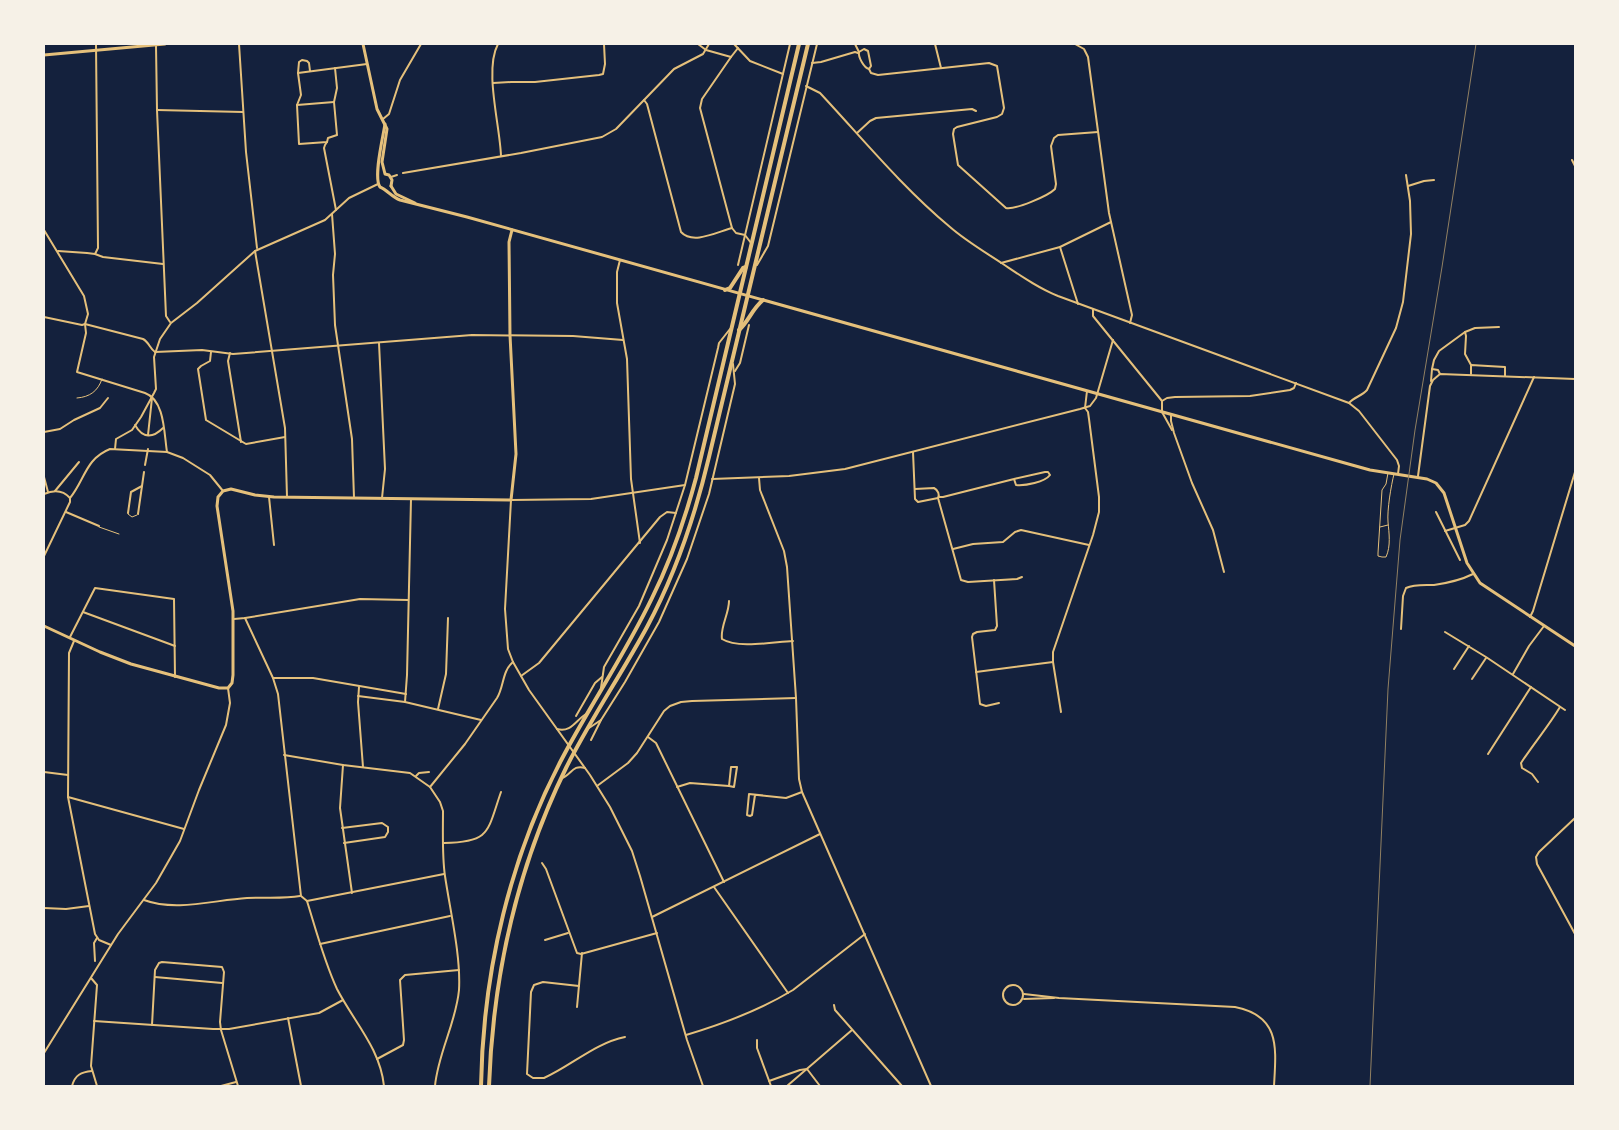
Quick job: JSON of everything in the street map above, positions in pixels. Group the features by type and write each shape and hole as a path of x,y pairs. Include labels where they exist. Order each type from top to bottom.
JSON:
{"highway":[{"path":"481,1086 482,1045 488,992 506,902 535,817 586,714 642,618 662,578 673,550 696,478 799,44"},
{"path":"490,1086 490,1056 495,1003 502,959 526,864 574,753 647,627 676,566 700,494 808,44"},
{"path":"726,290 730,288 746,266"},
{"path":"739,330 743,327 753,309 763,300"}],"main road":[{"path":"44,55 165,44"},
{"path":"363,44 377,110 385,124 378,184 395,198 408,203 416,203"},
{"path":"381,153 385,174 391,177 392,183 385,189"},
{"path":"378,177 385,174"},
{"path":"390,186 396,194 416,203 1352,465 1427,478 1439,486 1447,500 1465,559 1473,574 1485,588 1575,646"},
{"path":"44,626 124,662 219,688 228,688 232,684 233,676 234,619 217,506 218,498 223,491 231,489 269,497 288,498 511,500 516,454 510,335 509,242 512,230"}],"street":[{"path":"95,254 98,248 96,44"},
{"path":"156,44 163,264 166,316 170,323"},
{"path":"239,44 246,152 256,250 285,437 288,498"},
{"path":"383,119 389,114 400,80 421,44"},
{"path":"498,44 492,62 501,156"},
{"path":"493,83 535,82 599,76 603,74 605,69 604,44"},
{"path":"698,44 706,50 731,57"},
{"path":"403,173 602,137 616,129 674,69 703,54 709,44"},
{"path":"734,44 750,61 783,74"},
{"path":"738,265 790,44"},
{"path":"755,266 768,246 817,44"},
{"path":"855,44 864,66 871,73 878,75 989,63 995,65 998,70 1004,108 1002,114 998,117 954,129 953,134 958,165 1008,209 1049,194 1055,189 1051,146 1054,138 1058,135 1098,132"},
{"path":"935,44 941,68"},
{"path":"1075,44 1084,49 1088,57 1111,222 1132,315 1130,322"},
{"path":"738,48 702,99 700,108 732,228 736,233 745,235 752,243"},
{"path":"812,62 821,62 864,49 868,51 871,66 869,69"},
{"path":"310,71 307,61 302,60 298,64 300,94 297,106 299,144 327,142"},
{"path":"298,73 367,64"},
{"path":"334,68 337,88 334,102 337,135 328,138 324,148 336,210"},
{"path":"806,86 820,93 913,192 944,222 966,240 1036,286 1078,304 1349,403 1359,411 1397,460 1399,466 1392,485 1388,521 1390,532 1388,553 1384,557 1380,557 1378,553 1379,520 1382,490 1386,484 1388,472"},
{"path":"644,100 647,104 681,232 687,237 695,238 732,228"},
{"path":"297,106 334,102"},
{"path":"157,110 243,112"},
{"path":"857,132 876,118 976,111"},
{"path":"1572,160 1575,166"},
{"path":"391,177 397,175"},
{"path":"1349,403 1353,398 1367,390 1392,337 1401,311 1411,234 1410,201 1406,176"},
{"path":"1408,186 1434,180"},
{"path":"115,449 116,439 132,430 156,389 154,357 160,339 170,323 197,303 256,250 325,220 349,198 378,184"},
{"path":"332,214 335,254 335,324 351,433 354,498"},
{"path":"1001,263 1060,247 1111,222"},
{"path":"44,230 84,296 88,314 85,324 86,333 77,372 145,392 152,396 160,406 167,452"},
{"path":"1060,247 1078,304"},
{"path":"58,251 95,254 103,257 163,264"},
{"path":"620,260 616,292 626,359 629,454 640,543"},
{"path":"1093,309 1093,316 1162,402 1162,412 1174,433"},
{"path":"44,317 85,324 143,339 156,352 202,350 230,353 268,352 273,350 472,335 573,336 622,340"},
{"path":"735,371 740,363 749,325"},
{"path":"1418,476 1434,360 1439,351 1465,332 1474,328 1499,327"},
{"path":"601,690 604,667 649,586 677,513 718,348 728,330 732,328"},
{"path":"1465,332 1465,352 1471,365 1471,375"},
{"path":"712,479 803,475 839,470 1085,408 1090,406 1098,394 1113,340"},
{"path":"378,342 385,469 382,498"},
{"path":"211,351 210,362 201,366 198,370 206,420 246,444 285,437"},
{"path":"230,353 228,361 241,442"},
{"path":"591,740 649,641 669,601 696,537 736,384 732,361"},
{"path":"1471,365 1505,366 1505,376"},
{"path":"1432,369 1438,370 1440,374"},
{"path":"1431,384 1440,374 1575,379"},
{"path":"1445,530 1465,525 1469,521 1534,377"},
{"path":"77,398 92,394 98,388 102,379"},
{"path":"1162,402 1170,397 1250,396 1290,390 1294,388 1296,383"},
{"path":"1060,712 1053,652 1098,519 1099,506 1089,419 1085,408 1087,391"},
{"path":"148,435 152,396"},
{"path":"44,432 60,429 100,408 108,398"},
{"path":"1171,414 1174,433 1192,483 1213,530 1224,572"},
{"path":"135,425 139,432 148,435 157,434 163,428"},
{"path":"44,556 66,512 70,498 90,463 103,452 115,449 167,452 183,458 210,475 223,491"},
{"path":"145,465 148,450"},
{"path":"913,452 915,499 918,502 943,497 1014,479 1045,472 1048,472 1050,475 1046,479 1021,485 1016,485 1014,479"},
{"path":"55,491 79,462"},
{"path":"142,486 131,492 128,513 132,517 138,514 142,486 144,472"},
{"path":"1530,617 1575,472"},
{"path":"44,477 48,492"},
{"path":"759,478 760,490 786,559 796,698 799,779 802,792 931,1086"},
{"path":"1386,484 1392,485"},
{"path":"685,485 591,499 511,500 505,619 508,649 513,662 529,690 597,786 632,851 685,1035 703,1086"},
{"path":"915,489 936,489 961,578 964,581 1022,577"},
{"path":"44,494 55,491 68,495 70,498"},
{"path":"269,497 274,545"},
{"path":"405,702 411,498"},
{"path":"66,512 119,534"},
{"path":"521,676 538,662 656,522 665,514 670,512 677,513"},
{"path":"1436,512 1460,560"},
{"path":"1380,527 1389,525"},
{"path":"953,549 972,544 1003,542 1015,532 1021,530 1089,545"},
{"path":"1401,629 1403,596 1406,588 1444,584 1473,574"},
{"path":"994,580 997,626 994,630 973,634 972,640 980,704 986,706 998,703"},
{"path":"70,638 95,588 174,599 175,677"},
{"path":"234,619 360,599 408,600"},
{"path":"729,601 729,609 722,633 724,641 738,644 792,641"},
{"path":"83,612 175,646"},
{"path":"245,618 278,694 301,896"},
{"path":"438,710 446,674 448,618"},
{"path":"1512,674 1544,626"},
{"path":"1445,632 1565,710"},
{"path":"74,640 69,653 68,797 97,938 94,943 95,961"},
{"path":"1454,669 1469,646"},
{"path":"1472,679 1486,657"},
{"path":"430,786 482,721 500,693 506,670 513,662"},
{"path":"976,672 1053,662"},
{"path":"576,716 595,683 602,677"},
{"path":"272,678 313,678 406,694"},
{"path":"359,687 363,767"},
{"path":"1488,754 1531,687"},
{"path":"44,1053 111,944 156,883 180,841 226,725 230,703 228,688"},
{"path":"358,696 405,702 482,721"},
{"path":"597,786 632,759 664,711 675,704 692,701 796,698"},
{"path":"1538,782 1532,774 1522,768 1521,763 1538,736 1546,730 1560,707"},
{"path":"557,729 564,730 572,726 586,714"},
{"path":"587,729 601,720"},
{"path":"648,737 656,743 724,882"},
{"path":"284,755 343,765 405,772 416,776 430,786 441,805 445,874 459,970 455,1010 434,1086"},
{"path":"343,765 340,797 342,828 352,893"},
{"path":"677,787 688,782 734,787 736,767 731,767 729,786"},
{"path":"562,778 575,768 585,768"},
{"path":"44,772 68,775"},
{"path":"416,776 419,773 429,772"},
{"path":"444,843 470,841 484,834 490,824 501,792"},
{"path":"754,795 752,815 750,816 747,815 749,794 786,798 802,792"},
{"path":"68,797 185,830"},
{"path":"1575,818 1538,852 1536,857 1537,864 1575,934"},
{"path":"342,828 382,823 388,827 385,837 344,843"},
{"path":"652,917 820,834"},
{"path":"542,863 546,869 568,933 576,952 579,954 657,933"},
{"path":"307,901 445,874"},
{"path":"714,887 788,993"},
{"path":"144,900 162,905 182,905 237,899 301,896 307,901 332,977 365,1033 377,1060 384,1086"},
{"path":"44,908 66,909 90,906"},
{"path":"320,944 451,916"},
{"path":"545,940 568,933"},
{"path":"685,1035 727,1022 788,993 865,934"},
{"path":"97,938 111,944"},
{"path":"577,1007 582,953"},
{"path":"152,1025 155,977 158,963 209,965 219,966 224,969 221,1030 238,1086"},
{"path":"377,1060 403,1046 400,980 402,976 459,970"},
{"path":"155,977 223,983"},
{"path":"91,978 97,986 92,1071 98,1086"},
{"path":"579,986 543,982 534,985 527,1074 533,1078 544,1078 618,1038 625,1037"},
{"path":"1012,985 1020,987 1024,994 1023,999 1016,1006 1009,1005 1004,1000 1003,994 1006,988 1012,985"},
{"path":"1024,994 1059,998 1236,1007 1250,1011 1268,1024 1274,1038 1276,1055 1274,1086"},
{"path":"1023,999 1059,998"},
{"path":"94,1021 221,1030 319,1013 344,1000"},
{"path":"834,1005 852,1030 902,1086"},
{"path":"288,1018 300,1086"},
{"path":"787,1086 852,1030"},
{"path":"617,1033 618,1038"},
{"path":"757,1040 757,1048 771,1086"},
{"path":"769,1081 807,1069"},
{"path":"807,1069 820,1086"},
{"path":"72,1086 77,1076 83,1072 92,1071"},
{"path":"221,1086 236,1082"}],"railway":[{"path":"1370,1086 1388,689 1400,540 1415,430 1476,44"}]}
